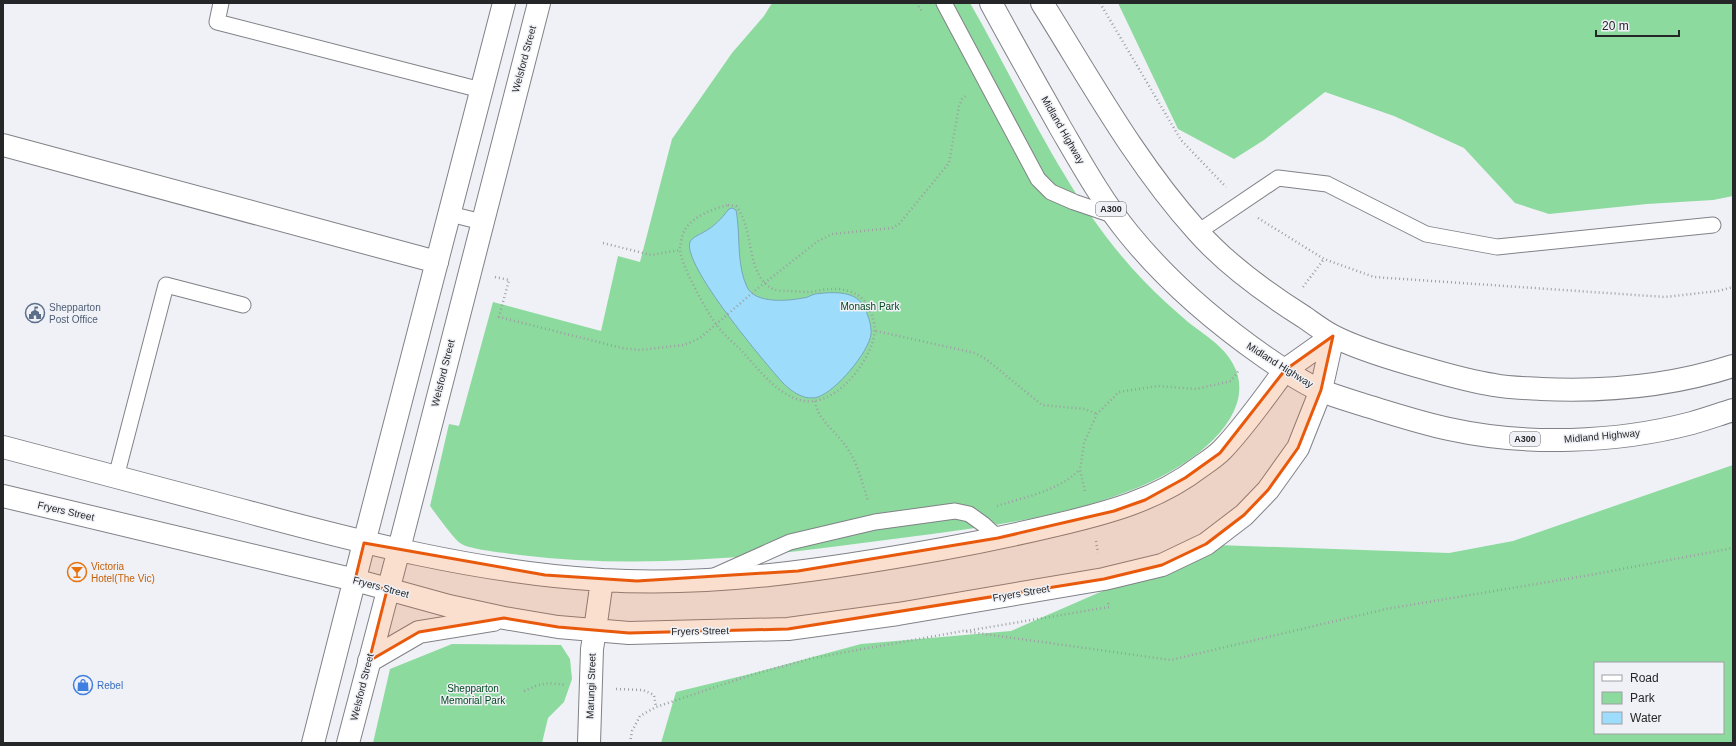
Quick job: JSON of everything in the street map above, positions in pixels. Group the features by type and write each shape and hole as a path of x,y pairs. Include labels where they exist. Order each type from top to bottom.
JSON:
{"main road":[{"path":"313,743 504,3"},
{"name":"Welsford Street","path":"348,743 539,3"},
{"name":"Midland Highway","path":"991,3 1077,157 1115,216 1131,236 1174,284 1201,308 1242,341 1285,370 1321,390 1401,417 1448,429 1478,434 1538,440 1596,438 1655,431 1692,423 1733,410"},
{"path":"1042,3 1108,112 1144,166 1198,232 1242,273 1288,307 1333,336 1391,358 1444,374 1494,386 1578,390 1631,387 1685,379 1733,366"},
{"path":"3,145 437,262"},
{"path":"3,447 364,543 469,563 545,575 637,582 708,579 798,572 998,538 1114,511 1145,500 1186,478 1220,453 1245,424 1285,370 1333,336"},
{"name":"Fryers Street","path":"3,496 355,580 387,590 504,618 558,627 629,633 788,629 898,614 1104,579 1162,565 1206,544 1244,515 1268,490 1298,448 1321,390 1333,336"},
{"path":"415,346 448,355"},
{"name":"Marungi Street","path":"589,743 592,649 602,580"},
{"path":"369,661 419,632 504,618"}],"lane":[{"path":"221,3 217,22 481,90"},
{"path":"944,3 1038,179 1051,192 1074,202 1115,216"},
{"path":"1198,232 1278,178 1327,184 1426,234 1497,247 1713,224"},
{"path":"450,214 482,222"},
{"path":"116,477 166,285 244,305"},
{"path":"708,579 790,542 875,522 955,511 970,515 983,524 998,538"}],"path":[{"path":"1100,3 1181,140"},
{"path":"470,270 508,280 499,316 594,342 640,350 684,345 700,338 757,289 818,241 832,234 892,228 899,224 949,163 955,120 962,99 988,85"},
{"path":"728,205 736,206 746,222 758,275 764,284 775,290 810,292 829,289 847,290 858,296 867,304 876,331 870,351 859,369 846,384 833,394 815,401 804,401 790,396 775,386 716,324 691,280 680,250 686,227 696,219 719,207 728,205"},
{"path":"603,243 651,255 680,250"},
{"path":"876,331 975,353 986,359 1042,405 1085,409 1097,414"},
{"path":"970,515 1055,486 1071,479 1080,470 1084,443 1097,414 1118,392 1158,386 1196,389 1232,381"},
{"path":"815,401 818,415 841,439 850,452 875,522"},
{"path":"630,743 632,732 640,716 656,707 752,675 812,658 963,631 1171,660 1386,610 1590,575 1733,548"}],"highlighted area":[{"path":"1333,336 1321,390 1298,448 1268,490 1244,515 1206,544 1162,565 1104,579 788,629 629,633 558,627 504,618 419,632 369,661 387,590 355,580 364,543 545,575 637,581 798,571 998,538 1114,511 1145,500 1185,478 1220,453 1285,370"}],"green space":[{"name":"Monash Park","path":"772,3 970,3 1048,147 1092,217 1116,249 1148,286 1188,322 1219,346 1229,358 1237,373 1239,388 1237,403 1230,418 1207,446 1192,458 1144,485 1102,501 1074,509 1045,516 988,526 806,550 711,559 664,561 568,560 489,551 471,548 460,543 449,532 430,506 449,424 459,426 493,302 601,331 618,256 640,262 672,139 732,53 764,16"},
{"path":"1118,3 1733,3 1733,196 1713,200 1647,204 1549,214 1515,203 1464,148 1394,116 1325,92 1264,140 1234,159 1178,129"},
{"path":"1733,465 1733,743 661,743 676,692 861,644 1011,631 1098,593 1217,545 1449,553 1513,541"},
{"name":"Shepparton Memorial Park","path":"452,644 561,645 570,659 572,679 564,702 548,718 542,743 373,743 390,669"}],"water":[{"path":"732,208 736,210 739,252 744,279 751,292 764,299 772,300 804,298 821,293 848,294 859,300 866,311 870,323 871,334 864,351 850,370 834,387 818,397 808,398 799,395 790,390 783,383 744,336 711,292 691,254 690,242 692,239 714,225 729,209"}],"place":[{"name":"Shepparton Post Office","path":"35,313"},
{"name":"Victoria Hotel(The Vic)","path":"77,572"},
{"name":"Rebel","path":"83,685"}]}
